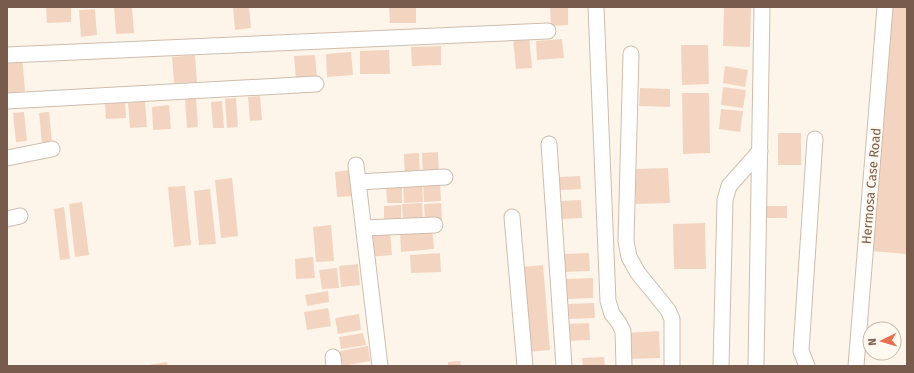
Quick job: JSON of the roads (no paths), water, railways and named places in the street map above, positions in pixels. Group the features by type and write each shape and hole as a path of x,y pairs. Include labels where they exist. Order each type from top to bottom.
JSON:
{"street":[{"path":"596,7 608,301 612,314 619,323 622,331 624,366"},
{"path":"756,366 762,7"},
{"name":"Hermosa Case Road","path":"856,366 885,7"},
{"path":"7,55 548,31"},
{"path":"631,54 626,241 629,257 638,273 668,310 672,319 672,366"},
{"path":"7,101 316,84"},
{"path":"808,366 801,351 815,139"},
{"path":"549,144 564,366"},
{"path":"7,158 52,149"},
{"path":"721,366 725,200 729,186 760,151"},
{"path":"356,165 380,366"},
{"path":"358,182 445,177"},
{"path":"512,217 525,366"},
{"path":"364,228 435,225"}]}
